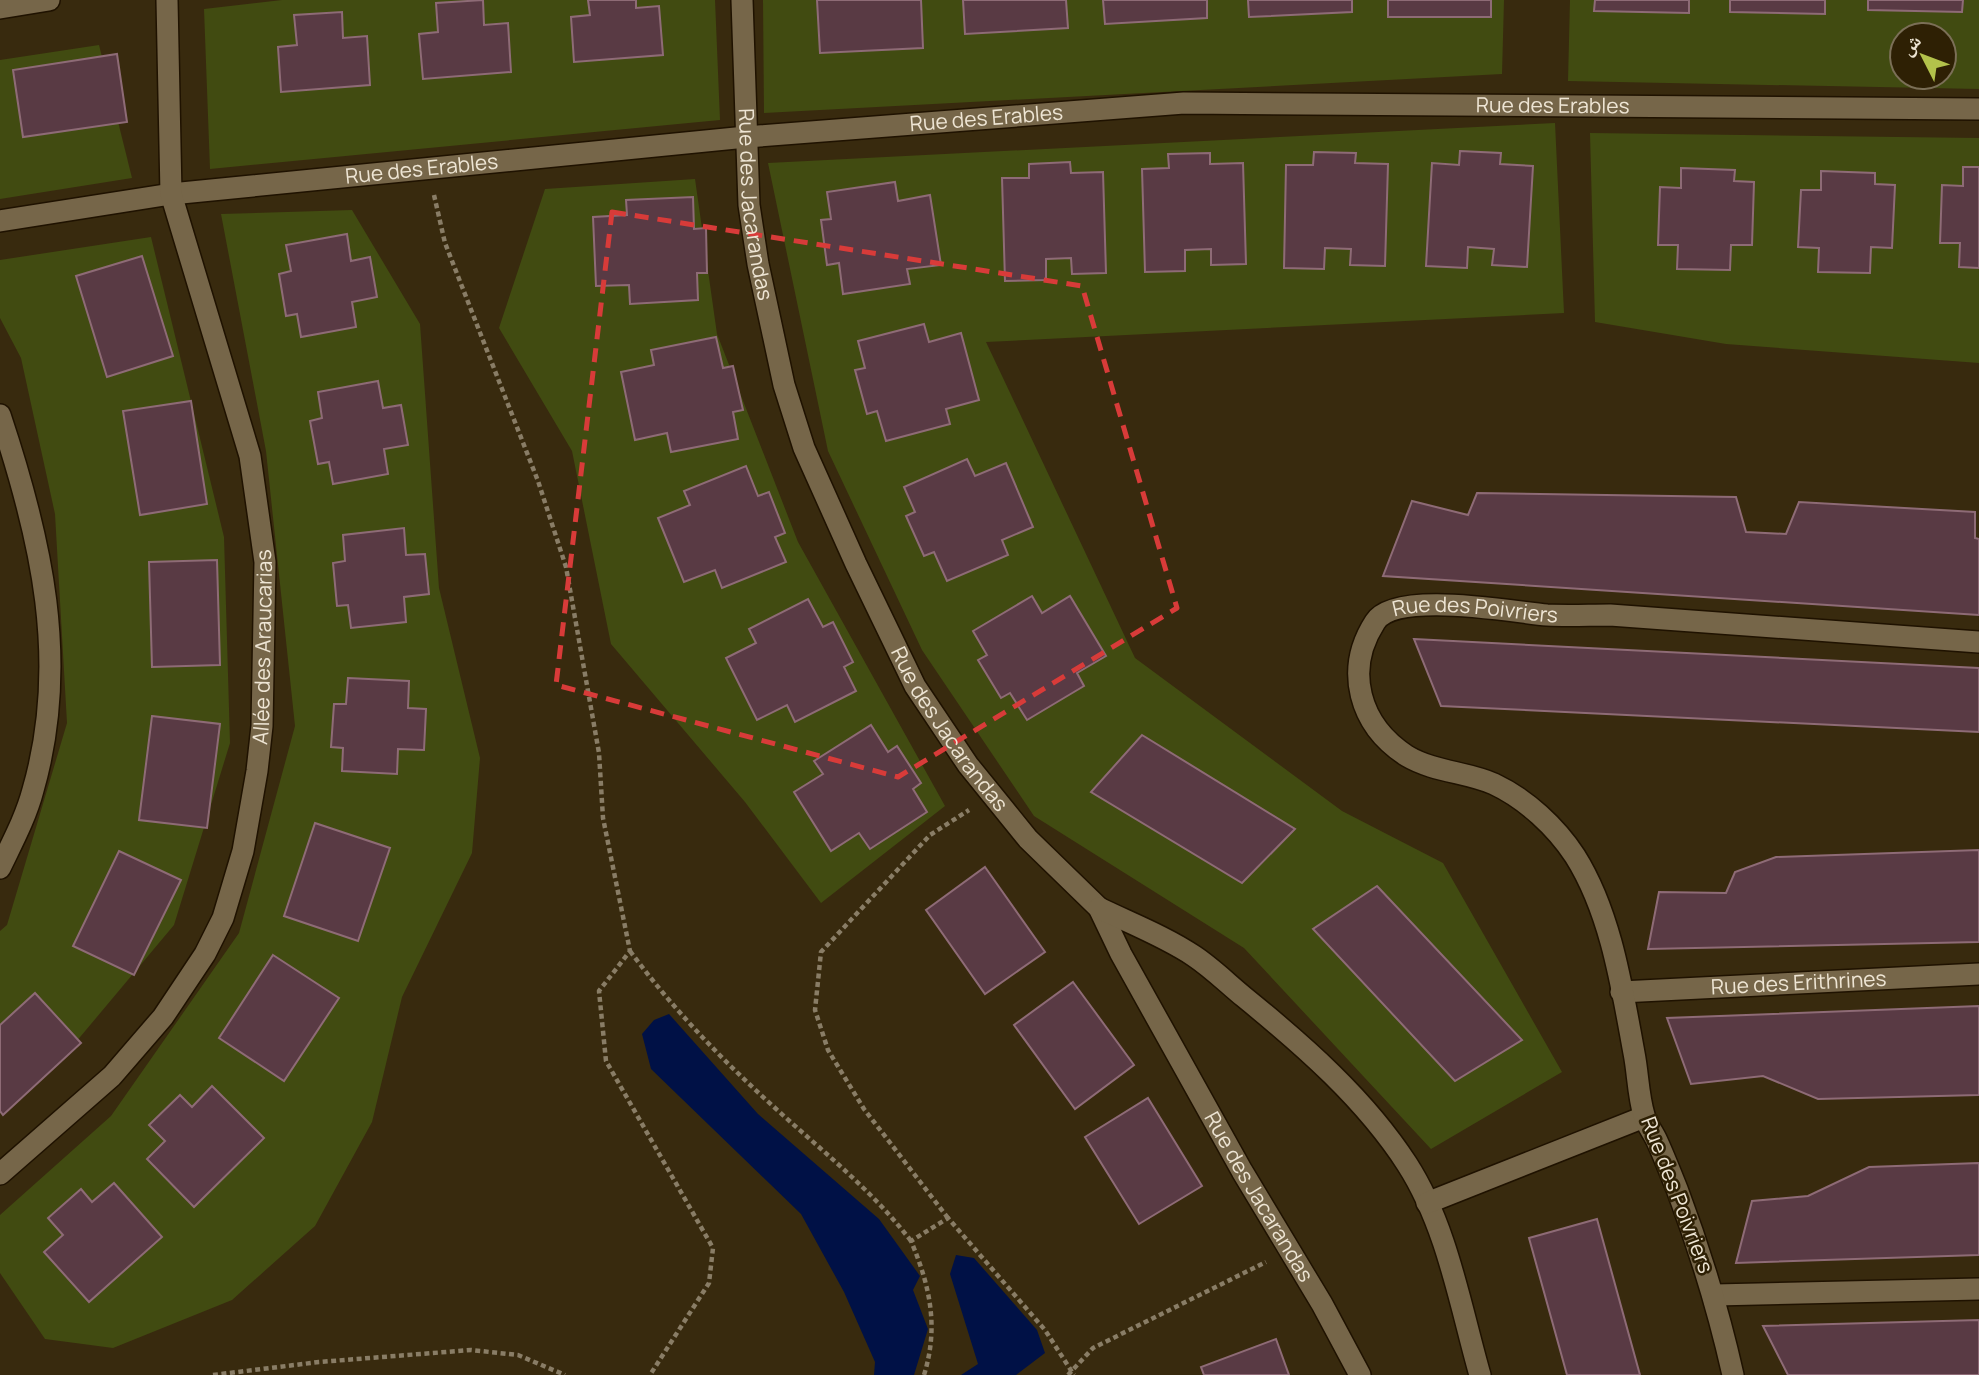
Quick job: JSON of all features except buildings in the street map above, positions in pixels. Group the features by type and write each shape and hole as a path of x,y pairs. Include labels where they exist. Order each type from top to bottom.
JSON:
{"street":[{"path":"0,8 49,0"},
{"name":"Allée des Araucarias","path":"0,1174 112,1076 163,1017 205,954 223,918 243,851 262,726 265,562 250,456 171,194 167,0"},
{"name":"Rue des Jacarandas","path":"741,0 749,205 758,264 784,385 804,448 856,564 915,686 992,795 1028,839 1099,908 1121,954 1242,1171 1360,1375"},
{"name":"Rue des Erables","path":"0,221 171,194 747,137 1184,103 1979,109"},
{"path":"0,415 28,498 50,634 52,673 50,704 33,790 0,868"},
{"name":"Rue des Poivriers","path":"1732,1375 1715,1295 1671,1175 1644,1117 1612,943 1575,856 1547,822 1520,799 1493,784 1437,768 1408,756 1394,744 1367,710 1357,686 1359,662 1377,618 1393,609 1419,605 1979,642"},
{"path":"1099,908 1194,955 1270,1018 1337,1079 1370,1118 1407,1164 1427,1203 1456,1285 1480,1375"},
{"name":"Rue des Erithrines","path":"1621,992 1979,974"},
{"path":"1427,1203 1644,1117"},
{"path":"1715,1295 1979,1289"}],"path":[{"path":"428,170 446,243 538,481 566,567 600,753 603,818 630,951 660,992 706,1043 859,1181 911,1241 928,1285 932,1310 932,1335 924,1375"},
{"path":"992,795 930,835 821,952 815,1010 828,1050 864,1109 948,1218 1045,1330 1071,1374 1093,1348 1253,1270 1288,1247"},
{"path":"630,951 599,991 606,1061 713,1248 709,1283 650,1375"},
{"path":"911,1241 948,1218"},
{"path":"213,1375 319,1362 471,1350 518,1355 565,1375"}],"highlighted area":[{"path":"612,212 1082,286 1177,608 898,777 556,685"}],"green space":[{"path":"282,0 715,0 720,120 210,169 204,9"},
{"path":"763,0 1504,0 1502,74 764,113"},
{"path":"1570,0 1979,0 1979,89 1958,89 1958,21 1888,21 1888,87 1568,81"},
{"path":"99,45 132,178 0,199 0,60"},
{"path":"1555,123 1564,313 986,342 1135,658 1342,811 1443,863 1562,1072 1431,1149 1244,948 1034,816 922,650 828,451 768,163"},
{"path":"1590,133 1979,138 1979,363 1726,344 1595,322"},
{"path":"695,179 717,334 798,542 945,806 821,903 745,802 611,644 572,451 499,328 545,189"},
{"path":"352,210 420,324 439,588 480,758 472,853 402,997 372,1122 315,1226 232,1300 113,1348 45,1339 0,1273 0,1215 111,1116 239,933 295,726 266,451 221,214"},
{"path":"151,237 224,537 230,743 174,925 65,1055 0,1113 0,931 7,925 67,723 55,514 21,358 0,318 0,260"}],"shaded area":[{"path":"669,1014 758,1114 879,1219 920,1276 913,1290 928,1329 914,1375 874,1375 875,1362 844,1292 801,1214 651,1069 642,1034 654,1020"},
{"path":"956,1255 974,1258 1037,1330 1045,1353 1016,1375 961,1375 978,1364 950,1274"}]}
